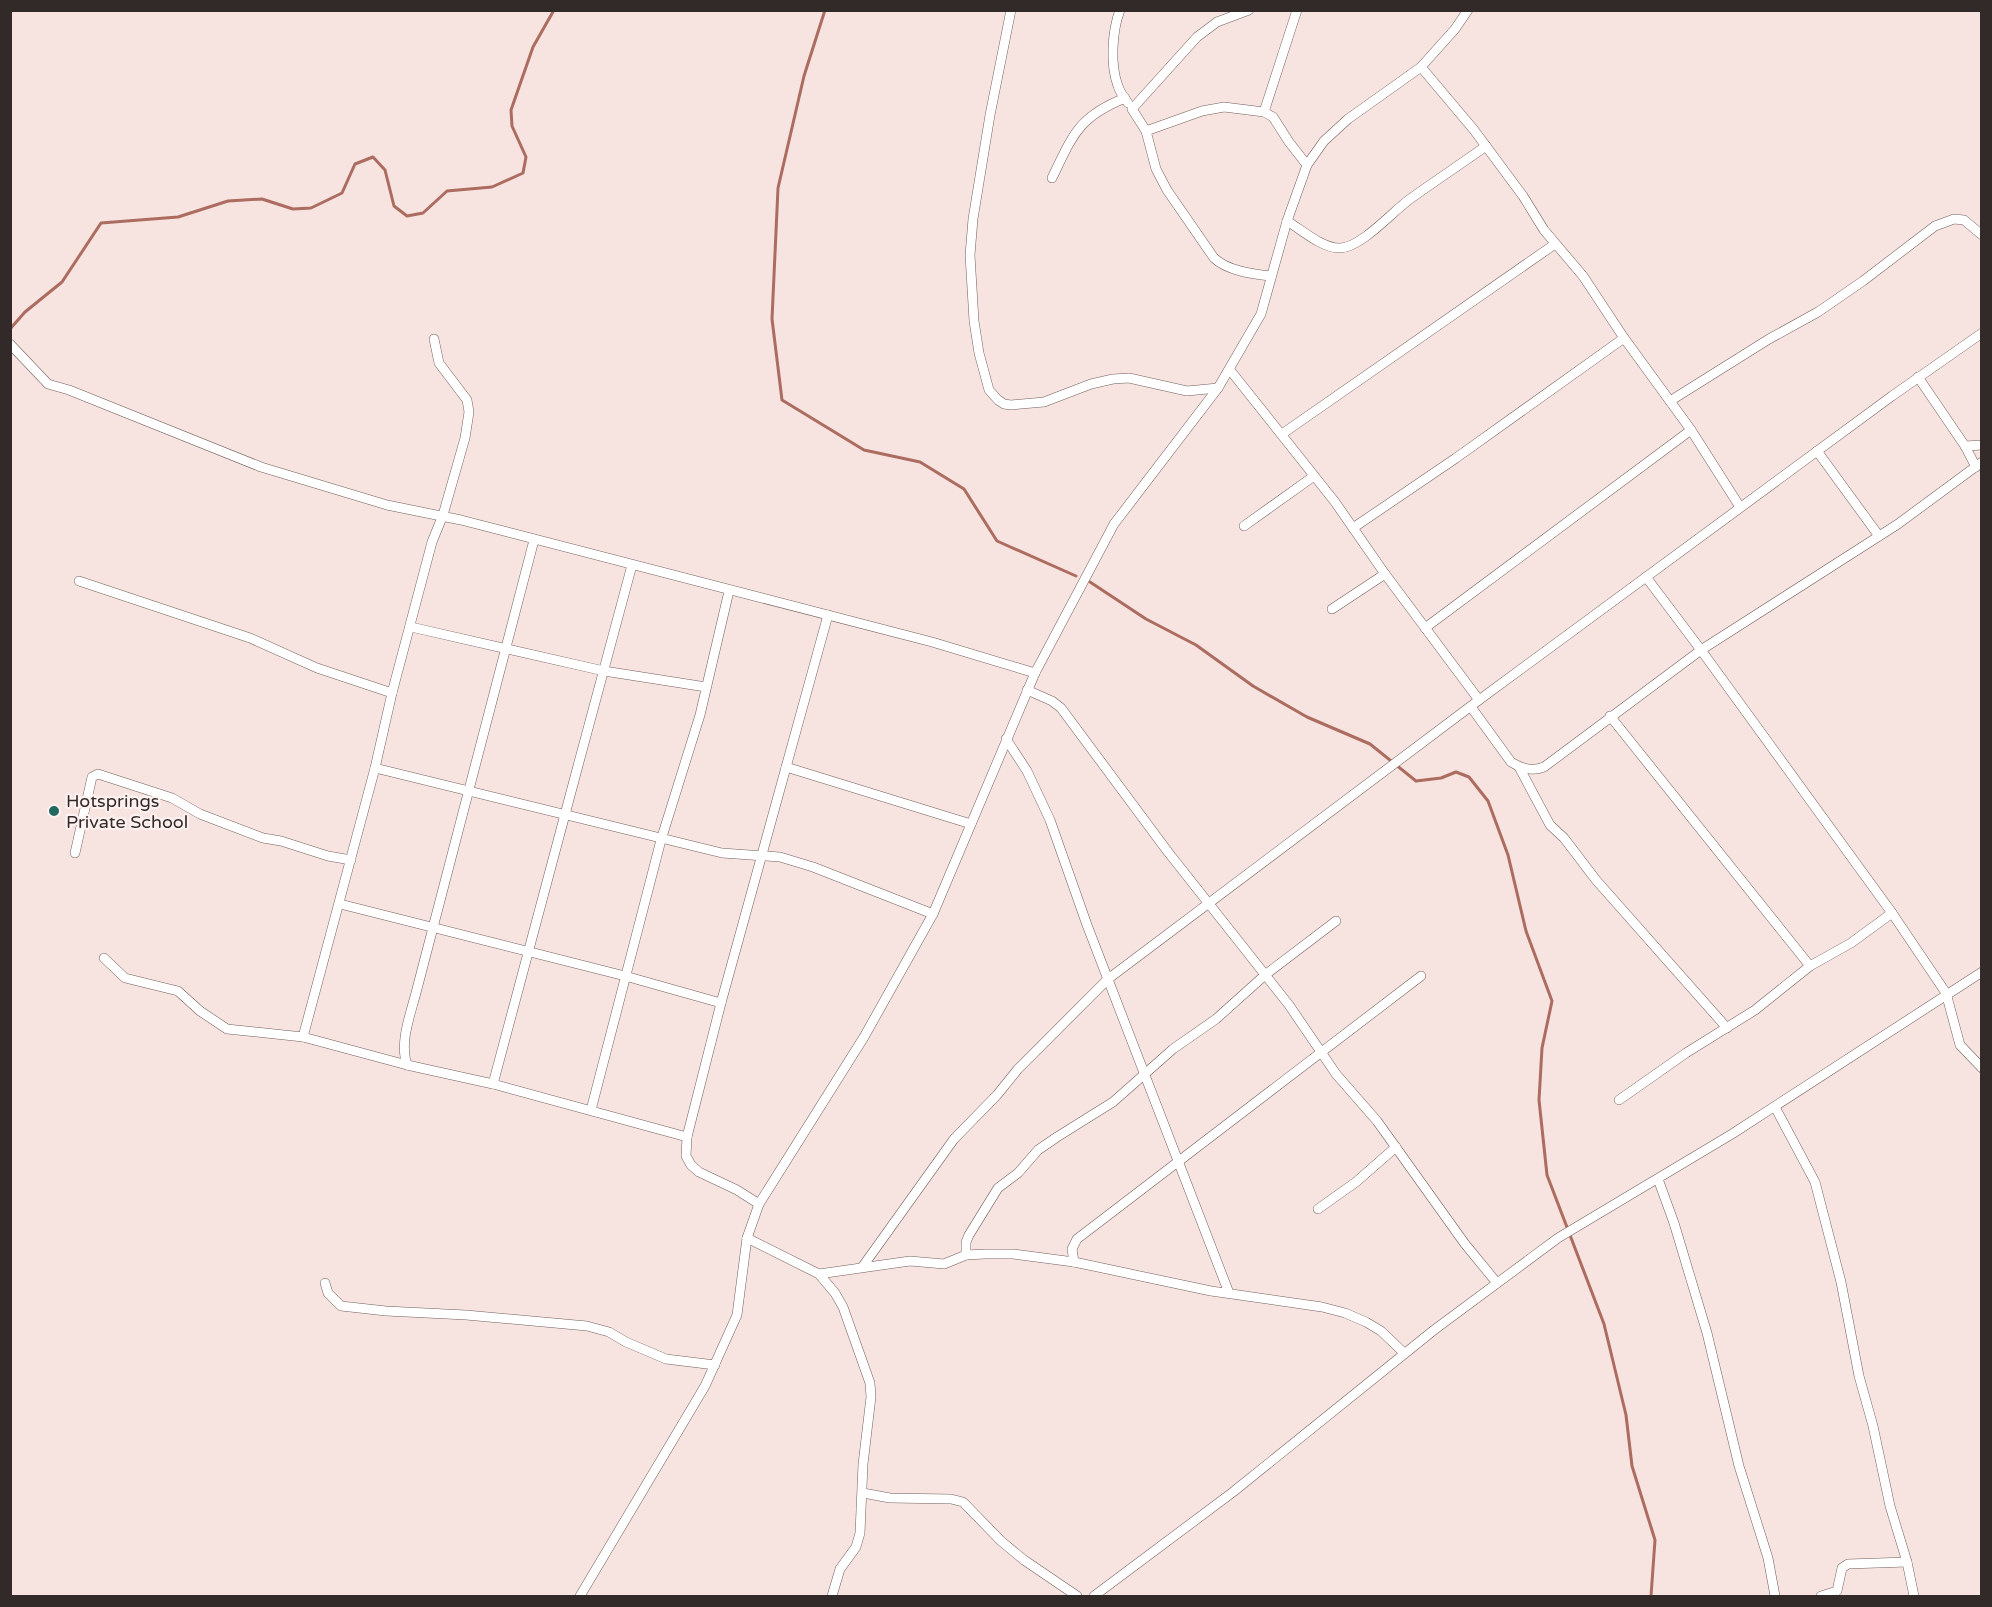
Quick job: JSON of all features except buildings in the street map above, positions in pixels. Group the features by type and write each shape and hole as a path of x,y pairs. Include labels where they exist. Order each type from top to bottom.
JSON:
{"street":[{"path":"1011,10 990,115 973,219 970,255 974,321 989,390 998,400 1011,405 1044,402 1091,384 1113,379 1129,378 1187,391 1218,388"},
{"path":"1120,10 1114,26 1114,68 1118,87 1146,131 1156,169 1167,190 1220,264 1271,276"},
{"path":"1132,109 1197,37 1217,22 1249,10"},
{"path":"1264,112 1297,10"},
{"path":"580,1596 705,1386 737,1315 747,1238 759,1204 864,1037 933,914 1035,673 1114,524 1218,388 1261,314 1287,221 1307,165 1324,141 1340,127 1421,67 1455,29 1468,10"},
{"path":"1421,67 1486,146 1523,196 1544,230 1583,276 1624,338 1691,430 1740,507"},
{"path":"1052,178 1071,139 1086,120 1097,110 1125,98"},
{"path":"1146,131 1202,111 1224,107 1264,112 1273,117 1307,165"},
{"path":"1287,221 1327,246 1337,249 1347,248 1408,201 1486,146"},
{"path":"1670,401 1769,339 1818,312 1935,226 1954,219 1964,220 1982,235"},
{"path":"1282,434 1555,243"},
{"path":"863,1266 954,1139 1025,1062 1108,979 1740,507 1982,333"},
{"path":"1353,528 1456,458 1624,338"},
{"path":"303,1037 340,903 432,542 443,515 465,438 469,412 467,400 440,363 434,339"},
{"path":"10,344 48,384 106,404 261,467 387,505 443,515 932,642 1035,673"},
{"path":"1230,370 1314,476 1479,700"},
{"path":"1471,707 1511,762 1519,767 1535,770 1548,765 1610,716 1701,650 1880,536 1979,465 1918,377"},
{"path":"1425,628 1691,430"},
{"path":"1965,446 1982,445"},
{"path":"1817,451 1880,536"},
{"path":"1244,526 1314,476"},
{"path":"407,1065 403,1055 404,1043 534,540"},
{"path":"494,1084 527,950 566,814 632,565"},
{"path":"1332,609 1385,574"},
{"path":"1646,577 1892,913 1946,993 1960,1045 1982,1068"},
{"path":"79,581 250,638 317,668 392,693"},
{"path":"591,1110 661,840 706,687 729,591"},
{"path":"759,1204 737,1190 699,1172 691,1165 686,1156 687,1137 721,1003 828,615"},
{"path":"411,627 604,671 706,687"},
{"path":"1028,690 1052,701 1060,708 1168,852 1303,1024 1336,1074 1377,1121 1465,1244 1497,1283"},
{"path":"1610,716 1810,966"},
{"path":"1006,740 1027,771 1050,819 1108,979 1229,1293"},
{"path":"786,767 971,824"},
{"path":"1519,767 1550,825 1564,838 1596,880 1726,1028"},
{"path":"375,768 566,814 661,840 722,853 780,857 813,867 933,914"},
{"path":"75,853 92,777 98,774 172,798 200,814 263,838 351,860"},
{"path":"340,903 527,950 721,1003"},
{"path":"1619,1100 1755,1010 1810,966 1851,943 1892,913"},
{"path":"966,1255 966,1242 969,1235 998,1188 1018,1173 1038,1150 1113,1102 1173,1049 1216,1019 1265,975 1336,921"},
{"path":"104,958 125,978 178,991 200,1011 226,1029 303,1037 407,1065 494,1084 687,1137"},
{"path":"1094,1596 1233,1492 1382,1374 1404,1353 1558,1238 1775,1107 1927,1008 1946,993 1982,972"},
{"path":"1074,1262 1072,1249 1077,1239 1421,976"},
{"path":"1775,1107 1815,1182 1841,1282 1859,1376 1873,1426 1890,1506 1914,1596"},
{"path":"1318,1209 1356,1182 1396,1147"},
{"path":"1658,1179 1674,1223 1707,1333 1730,1419 1739,1466 1768,1558 1774,1596"},
{"path":"747,1238 819,1274 840,1300 870,1383 871,1397 865,1438 860,1533 856,1547 840,1569 832,1596"},
{"path":"819,1274 910,1261 944,1264 966,1255 1013,1254 1074,1262 1229,1293 1345,1312 1381,1331 1404,1353"},
{"path":"326,1283 328,1293 341,1306 386,1311 466,1314 587,1326 609,1332 666,1359 715,1365"},
{"path":"863,1494 890,1498 951,1498 963,1502 1001,1541 1024,1560 1077,1596"},
{"path":"1821,1596 1838,1591 1842,1568 1845,1566 1907,1563"}],"waterway":[{"path":"10,329 25,312 62,282 101,223 178,217 228,201 262,199 293,209 311,208 342,193 355,164 373,157 385,170 394,206 407,216 423,213 447,191 492,187 523,173 526,157 512,126 511,110 533,47 554,10"},
{"path":"825,10 804,76 778,188 772,319 782,400 864,450 920,462 964,489 997,541 1076,576"},
{"path":"1090,582 1146,619 1196,645 1253,686 1307,717 1370,744 1416,781 1441,778 1456,772 1469,777 1488,801 1508,855 1526,931 1552,1001 1542,1048 1539,1100 1547,1175 1604,1324 1626,1415 1632,1466 1655,1540 1651,1596"}],"place":[{"name":"Hotsprings Private School","path":"54,811"}]}
